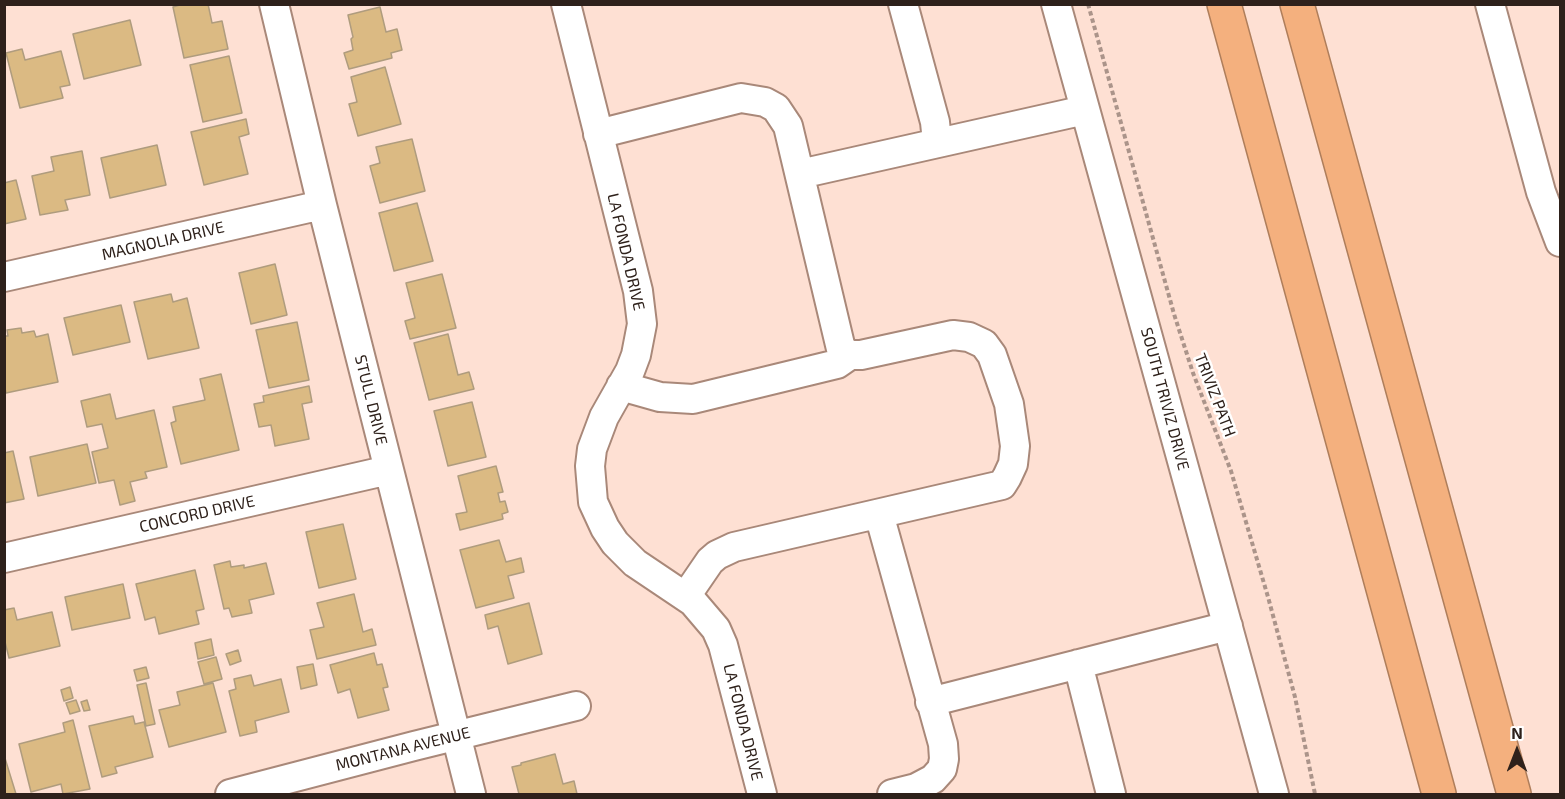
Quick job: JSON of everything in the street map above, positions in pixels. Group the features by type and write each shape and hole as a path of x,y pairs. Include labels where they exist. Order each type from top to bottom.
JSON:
{"highway":[{"path":"1224,4 1438,795"},
{"path":"1297,4 1514,795"}],"street":[{"name":"STULL DRIVE","path":"274,4 321,205 471,795"},
{"name":"LA FONDA DRIVE","path":"566,4 640,307 642,324 636,355 603,417 592,449 590,466 593,502 604,528 624,553 642,568 686,596 705,615 723,645 762,795"},
{"path":"903,4 934,122 937,142"},
{"name":"SOUTH TRIVIZ DRIVE","path":"1056,4 1274,795"},
{"path":"1490,4 1551,189 1560,242"},
{"path":"598,134 741,98 754,99 776,108 788,126 840,347 850,355"},
{"path":"800,174 1086,110"},
{"name":"MAGNOLIA DRIVE","path":"4,277 321,205"},
{"path":"621,386 660,397 693,399 837,364 850,355 861,355 962,335 984,344 992,355 1010,404 1015,446 1012,464 1002,485 734,548 717,555 701,571 686,596"},
{"name":"CONCORD DRIVE","path":"4,558 389,470"},
{"path":"879,514 943,744 944,759 938,775 924,784 892,795"},
{"path":"930,702 1228,626"},
{"path":"1078,664 1111,795"},
{"name":"MONTANA AVENUE","path":"230,795 456,735 576,706"}],"path":[{"name":"TRIVIZ PATH","path":"1088,4 1174,314 1192,373 1231,471 1268,597 1295,697 1315,795"}],"building":[{"path":"183,4 208,4 212,23 222,21 228,49 184,58 173,7"},
{"path":"380,7 386,32 397,29 402,50 391,53 392,58 349,69 344,53 353,50 351,39 353,37 348,15"},
{"path":"130,20 141,65 84,79 73,34"},
{"path":"22,49 25,60 61,51 70,85 60,87 63,98 20,108 6,53"},
{"path":"229,56 242,113 203,122 190,65"},
{"path":"385,67 401,124 358,136 349,104 357,102 351,77"},
{"path":"246,119 249,134 239,137 248,174 204,185 191,132"},
{"path":"412,139 425,191 380,203 370,166 380,163 376,147"},
{"path":"157,145 166,185 110,198 101,158"},
{"path":"82,151 90,195 65,200 68,210 40,215 32,176 54,171 51,157"},
{"path":"16,180 26,219 4,224 4,183"},
{"path":"417,203 433,261 394,271 379,213"},
{"path":"275,264 287,315 251,324 239,273"},
{"path":"442,274 456,328 410,339 405,321 415,318 406,283"},
{"path":"171,294 173,302 187,298 199,348 148,359 134,302"},
{"path":"121,305 130,342 73,355 64,318"},
{"path":"297,322 309,380 269,388 256,330"},
{"path":"21,328 22,333 34,331 36,337 48,334 58,382 6,393 4,336 8,336 7,330"},
{"path":"448,334 458,375 469,372 474,389 429,400 414,343"},
{"path":"221,374 239,450 181,464 171,423 176,421 173,407 205,400 200,379"},
{"path":"309,386 312,402 302,404 309,439 275,446 271,425 259,427 254,404 264,402 263,396"},
{"path":"110,394 116,419 154,410 167,467 145,472 147,478 130,482 135,501 120,505 114,480 99,483 92,452 108,448 102,424 87,427 81,401"},
{"path":"472,402 486,457 448,466 434,411"},
{"path":"87,444 96,483 38,496 30,457"},
{"path":"13,451 24,499 4,503 4,453"},
{"path":"496,466 503,492 498,493 500,502 505,501 508,512 502,514 503,519 460,530 456,514 467,512 458,476"},
{"path":"343,524 356,579 319,588 306,532"},
{"path":"499,540 506,562 521,558 524,572 508,576 514,598 476,608 460,550"},
{"path":"230,561 231,567 244,565 244,568 266,563 274,594 249,600 252,613 232,617 229,608 224,609 214,565"},
{"path":"195,570 204,609 196,611 199,624 159,634 155,617 145,620 136,584"},
{"path":"123,584 130,618 72,630 65,597"},
{"path":"354,594 363,632 372,629 376,645 317,659 310,630 324,627 317,603"},
{"path":"529,603 542,654 508,664 498,626 488,629 485,615"},
{"path":"14,608 17,620 52,612 60,646 9,658 4,638 4,610"},
{"path":"211,639 214,655 198,659 195,643"},
{"path":"238,650 241,661 230,665 226,654"},
{"path":"374,653 377,665 382,664 388,687 383,688 389,710 358,718 350,689 338,693 330,665"},
{"path":"216,657 222,679 204,684 198,662"},
{"path":"313,664 317,685 301,689 297,667"},
{"path":"146,667 149,678 137,681 134,670"},
{"path":"251,675 254,686 281,679 289,712 255,721 257,732 240,736 229,691 236,689 234,679"},
{"path":"146,683 155,724 146,726 137,685"},
{"path":"213,683 226,732 169,747 159,710 180,705 177,692"},
{"path":"70,687 73,698 64,701 61,690"},
{"path":"76,700 80,711 70,714 66,703"},
{"path":"87,700 90,710 84,711 81,702"},
{"path":"133,716 135,724 144,722 153,757 115,767 117,773 102,777 89,726"},
{"path":"73,720 90,789 63,794 61,784 31,792 19,744 65,732 63,723"},
{"path":"555,754 563,784 574,781 577,794 519,794 512,767"},
{"path":"4,755 16,794 4,794"}]}
